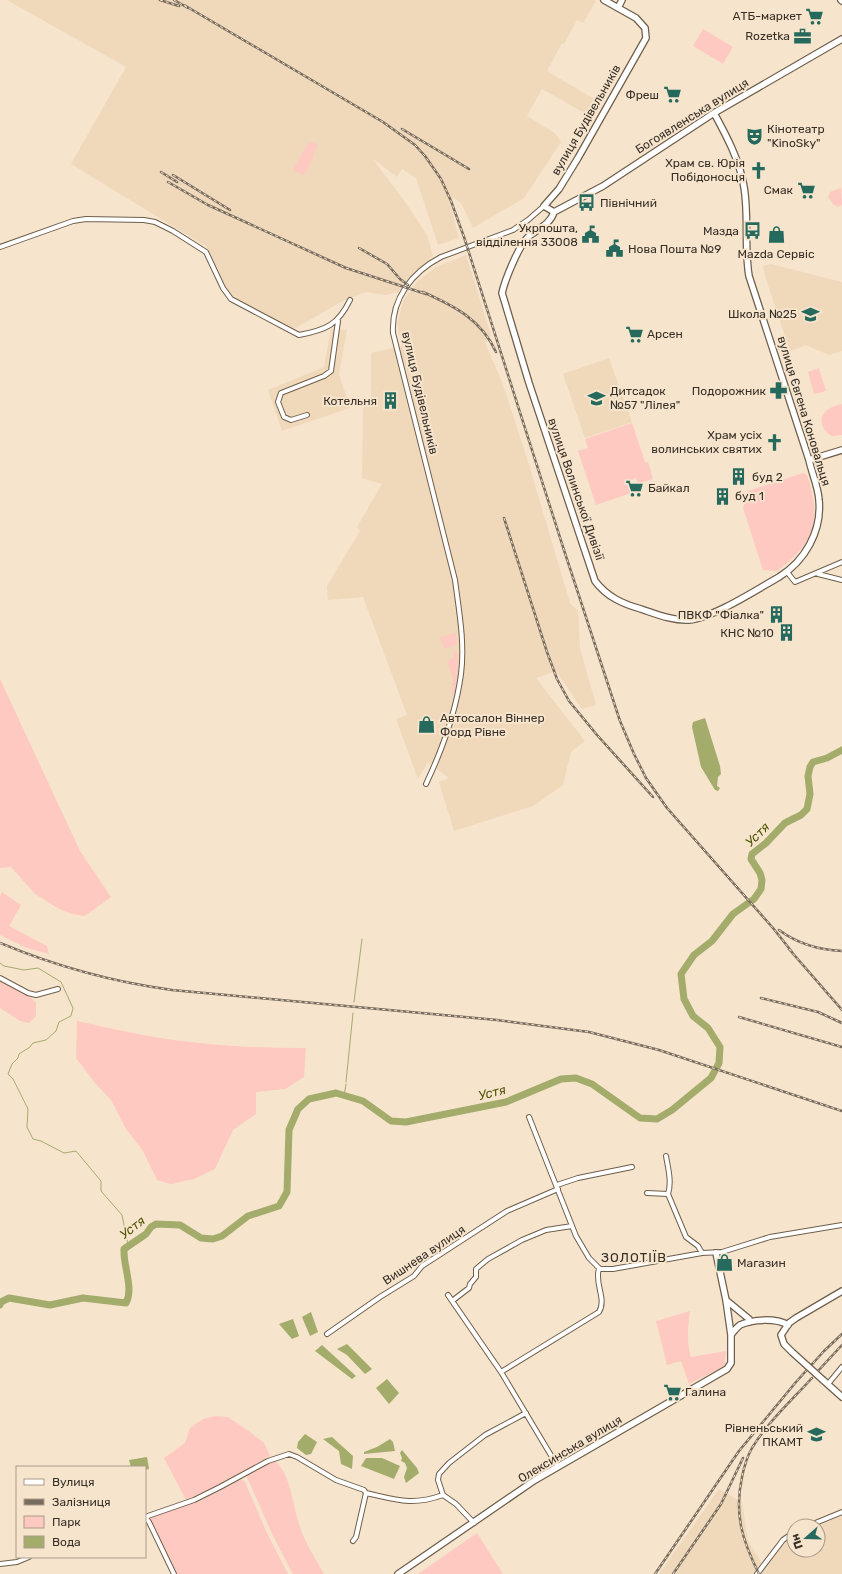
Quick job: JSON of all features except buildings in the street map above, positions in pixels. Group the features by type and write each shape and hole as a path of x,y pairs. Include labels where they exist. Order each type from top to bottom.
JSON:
{"street":[{"path":"604,0 618,8 622,0"},
{"name":"вулиця Будівельників","path":"426,784 446,737 461,674 460,622 454,580 393,333 395,310 408,285 431,263 513,230 528,220 544,206 558,189 578,158 646,38 645,28 636,18 618,8"},
{"name":"Богоявленська вулиця","path":"554,212 603,186 714,113 842,39"},
{"name":"вулиця Євгена Коновальця","path":"714,113 725,133 741,173 745,200 746,256 750,276 810,460 817,486 819,501 817,525 813,537 805,552 787,572"},
{"path":"544,206 554,212"},
{"name":"вулиця Волинської Дивізії","path":"554,212 552,220 527,238 522,245 504,284 502,293 529,383 595,581 607,594 633,607 670,618 689,620 709,615 787,572"},
{"path":"0,247 80,220 122,219 155,222 179,234 206,252 226,294 231,299 299,335 310,333 338,320 344,313 350,300"},
{"path":"307,415 291,420 284,417 278,402 281,393 324,376 330,371 338,320"},
{"path":"810,460 842,450"},
{"path":"787,572 795,582 818,574 842,562"},
{"path":"818,574 842,580"},
{"path":"0,978 28,993 36,995 58,989"},
{"path":"529,1117 581,1246 599,1269 613,1269 702,1253 722,1252 770,1237 842,1226"},
{"path":"666,1156 669,1190 668,1194 686,1237 698,1246 702,1253"},
{"name":"Вишнева вулиця","path":"327,1334 380,1297 414,1276 422,1266 507,1211 578,1178 632,1167"},
{"path":"647,1193 668,1194"},
{"path":"452,1301 468,1288 476,1278 476,1269 488,1259 522,1240 546,1230 572,1226"},
{"name":"Олексинська вулиця","path":"398,1574 474,1524 535,1480 727,1369 731,1363 731,1335 726,1300 716,1253"},
{"path":"501,1372 599,1312 602,1307 597,1281 599,1269"},
{"path":"842,1291 796,1318 782,1332 784,1344 842,1397"},
{"path":"448,1295 501,1372 558,1466"},
{"path":"726,1300 749,1319 750,1322"},
{"path":"731,1335 739,1326 750,1322 774,1320 788,1325"},
{"path":"825,1382 842,1367"},
{"path":"474,1524 456,1504 443,1495 438,1480 438,1474 444,1467 485,1435 526,1413"},
{"path":"146,1517 194,1500 231,1482 268,1461 289,1454 297,1457 336,1480 364,1490 366,1493 408,1502 430,1499 443,1495"},
{"path":"353,1542 356,1536 366,1493"},
{"path":"826,1519 842,1512"},
{"path":"146,1518 174,1574"},
{"path":"757,1574 786,1538"},
{"path":"0,1564 17,1562 27,1558"}],"shaded area":[{"path":"7,0 593,0 596,1 583,23 577,20 564,44 562,43 547,71 596,100 586,114 542,89 527,116 555,133 561,142 524,198 473,228 461,203 454,198 449,200 459,238 438,245 416,178 402,169 397,177 372,158 408,206 427,235 433,256 412,274 398,292 386,295 365,292 341,302 294,329 284,326 233,297 227,290 207,247 71,164 126,67"},
{"path":"466,255 491,335 485,343 503,384 530,468 570,603 578,611 580,648 596,705 582,709 556,671 536,678 585,741 571,752 563,785 533,806 454,831 439,782 449,778 428,762 418,779 396,719 407,715 363,597 328,600 327,586 360,531 357,527 382,484 362,478 363,404 371,404 371,353 402,346 397,323 404,299 418,281 436,267"},
{"name":"Школа №25","path":"771,264 842,282 842,351 829,355 806,345 790,351 763,266"},
{"path":"331,329 347,330 339,374 350,408 282,431 268,390 324,367"},
{"name":"Дитсадок №57 \"Лілея\"","path":"609,358 632,422 585,438 563,374"},
{"path":"719,1489 742,1502 748,1541 763,1565 786,1538 786,1558 826,1558 826,1519 842,1512 842,1574 659,1574"}],"green space":[{"path":"703,29 733,47 723,64 693,46"},
{"path":"309,141 318,145 304,175 293,170"},
{"path":"841,188 842,205 838,207 833,204 828,197 830,192"},
{"path":"819,368 826,391 814,394 808,372"},
{"path":"842,404 842,435 832,436 823,428 822,417 829,409"},
{"path":"632,423 645,462 648,462 653,479 638,484 636,478 628,481 631,493 596,505 578,451 588,448 585,439"},
{"path":"803,473 807,475 812,491 814,518 812,529 800,551 790,561 777,571 763,570 743,508 748,491"},
{"path":"456,633 457,644 444,649 440,637"},
{"path":"455,651 458,653 458,666 455,692 452,693 453,678 447,661 454,658 453,653"},
{"path":"0,679 80,851 111,897 85,916 72,914 59,909 35,894 11,867 0,868"},
{"path":"2,892 21,905 9,926 47,946 49,954 27,948 0,935 0,896"},
{"path":"0,980 30,996 36,1003 36,1016 29,1023 20,1021 0,1008"},
{"path":"77,1021 138,1034 184,1041 239,1046 306,1048 304,1077 285,1089 256,1092 256,1114 233,1130 215,1169 194,1179 171,1184 157,1180 143,1151 126,1129 111,1100 95,1083 76,1058"},
{"path":"690,1311 688,1340 691,1357 726,1351 725,1364 723,1367 689,1384 681,1361 667,1365 656,1321"},
{"path":"215,1416 228,1417 250,1432 264,1443 270,1456 221,1484 186,1500 164,1458 185,1443 190,1428 203,1419"},
{"path":"275,1461 285,1474 302,1533 324,1574 293,1574 273,1536 246,1475"},
{"path":"241,1479 245,1482 267,1533 288,1574 176,1574 150,1518 194,1502"},
{"path":"477,1533 503,1574 418,1574"}],"water":[{"path":"705,718 720,766 721,774 718,777 717,786 720,788 718,791 715,790 701,767 692,727 693,722"},
{"path":"311,1312 318,1332 310,1336 302,1317"},
{"path":"293,1319 299,1336 292,1339 279,1324"},
{"path":"347,1344 372,1369 365,1374 347,1355 337,1349"},
{"path":"322,1345 356,1376 352,1379 315,1351"},
{"path":"387,1379 399,1393 389,1404 376,1388"},
{"path":"305,1434 317,1442 311,1454 306,1455 297,1448 298,1442"},
{"path":"332,1437 353,1456 352,1469 341,1464 339,1451 323,1439"},
{"path":"390,1439 393,1442 395,1451 364,1454 364,1452 377,1447"},
{"path":"402,1450 417,1468 419,1473 406,1483 404,1477 407,1468 405,1463 401,1461 402,1458 400,1453"},
{"path":"147,1457 149,1469 146,1470 146,1466 131,1466 129,1460"},
{"path":"366,1458 382,1458 400,1466 394,1479 361,1466"}],"waterway":[{"name":"Устя","path":"0,1305 1,1302 9,1298 50,1305 83,1298 126,1303 129,1284 124,1249 146,1234 151,1227 156,1224 180,1225 201,1238 213,1239 222,1236 248,1216 279,1206 287,1192 289,1130 298,1109 309,1099 336,1093 363,1101 391,1121 406,1122 506,1102 561,1079 576,1078 592,1084 640,1118 657,1119 672,1110 711,1078 719,1063 720,1047 708,1028 693,1016 684,999 681,974 694,955 712,941 733,914 754,899 761,889 762,880 760,873 751,859 752,854 766,843 785,823 801,815 807,809 810,794 808,776 813,762 827,758 842,750"},
{"path":"354,1002 362,939"},
{"path":"0,963 4,966 24,970 38,968 61,982 73,1008 71,1016 59,1022 56,1031 46,1040 33,1043 30,1047 19,1054 18,1058 12,1064 8,1074 13,1079 28,1109 27,1127 33,1139 41,1141 64,1153 76,1151 101,1181 101,1191 122,1215 128,1245"},
{"path":"346,1082 353,1013"},
{"path":"344,1096 346,1084"}],"railway":[{"path":"160,0 179,6"},
{"path":"174,0 188,8"},
{"path":"184,5 383,122 415,145 425,156 441,179 464,237 620,721 634,754 646,778 667,808 773,928 792,952"},
{"path":"402,129 469,169"},
{"path":"161,172 177,182"},
{"path":"173,175 230,210"},
{"path":"168,182 208,205 346,268 426,294"},
{"path":"359,248 387,264 400,279 408,285"},
{"path":"423,292 456,308 466,315 483,331 496,352"},
{"path":"504,518 557,679 569,701 597,735 653,797"},
{"path":"779,930 801,943 817,948 842,951"},
{"path":"0,943 63,966 106,978 150,987 497,1020 589,1032 659,1050 842,1111"},
{"path":"789,949 842,1010"},
{"path":"761,998 818,1012 842,1023"},
{"path":"739,1017 842,1047"},
{"path":"655,1574 739,1451 796,1382 824,1351 842,1334"},
{"path":"817,1372 842,1345"},
{"path":"759,1574 748,1550 739,1515 740,1490 747,1458 758,1439 772,1421 812,1378"},
{"path":"673,1574 721,1504 743,1458"}],"place":[{"name":"АТБ-маркет","path":"815,16"},
{"name":"Rozetka","path":"803,36"},
{"name":"Фреш","path":"672,95"},
{"name":"Кінотеатр \"KinoSky\"","path":"754,136"},
{"name":"Храм св. Юрія Побідоносця","path":"758,170"},
{"name":"Смак","path":"806,190"},
{"name":"Північний","path":"587,203"},
{"name":"Мазда","path":"752,231"},
{"name":"Укрпошта, відділення 33008","path":"591,235"},
{"name":"Mazda Сервіс","path":"776,235"},
{"name":"Нова Пошта №9","path":"615,249"},
{"name":"Школа №25","path":"810,314"},
{"name":"Арсен","path":"634,334"},
{"name":"Подорожник","path":"779,391"},
{"name":"Дитсадок №57 \"Лілея\"","path":"597,398"},
{"name":"Котельня","path":"390,401"},
{"name":"Храм усіх волинських святих","path":"775,442"},
{"name":"буд 2","path":"739,477"},
{"name":"Байкал","path":"635,488"},
{"name":"буд 1","path":"722,496"},
{"name":"ПВКФ \"Фіалка\"","path":"777,615"},
{"name":"КНС №10","path":"787,633"},
{"name":"Автосалон Віннер Форд Рівне","path":"427,725"},
{"name":"Магазин","path":"724,1263"},
{"name":"Галина","path":"672,1392"},
{"name":"Рівненьський ПКАМТ","path":"816,1435"}],"district":[{"name":"ЗОЛОТІЇВ","path":"634,1257"}]}
